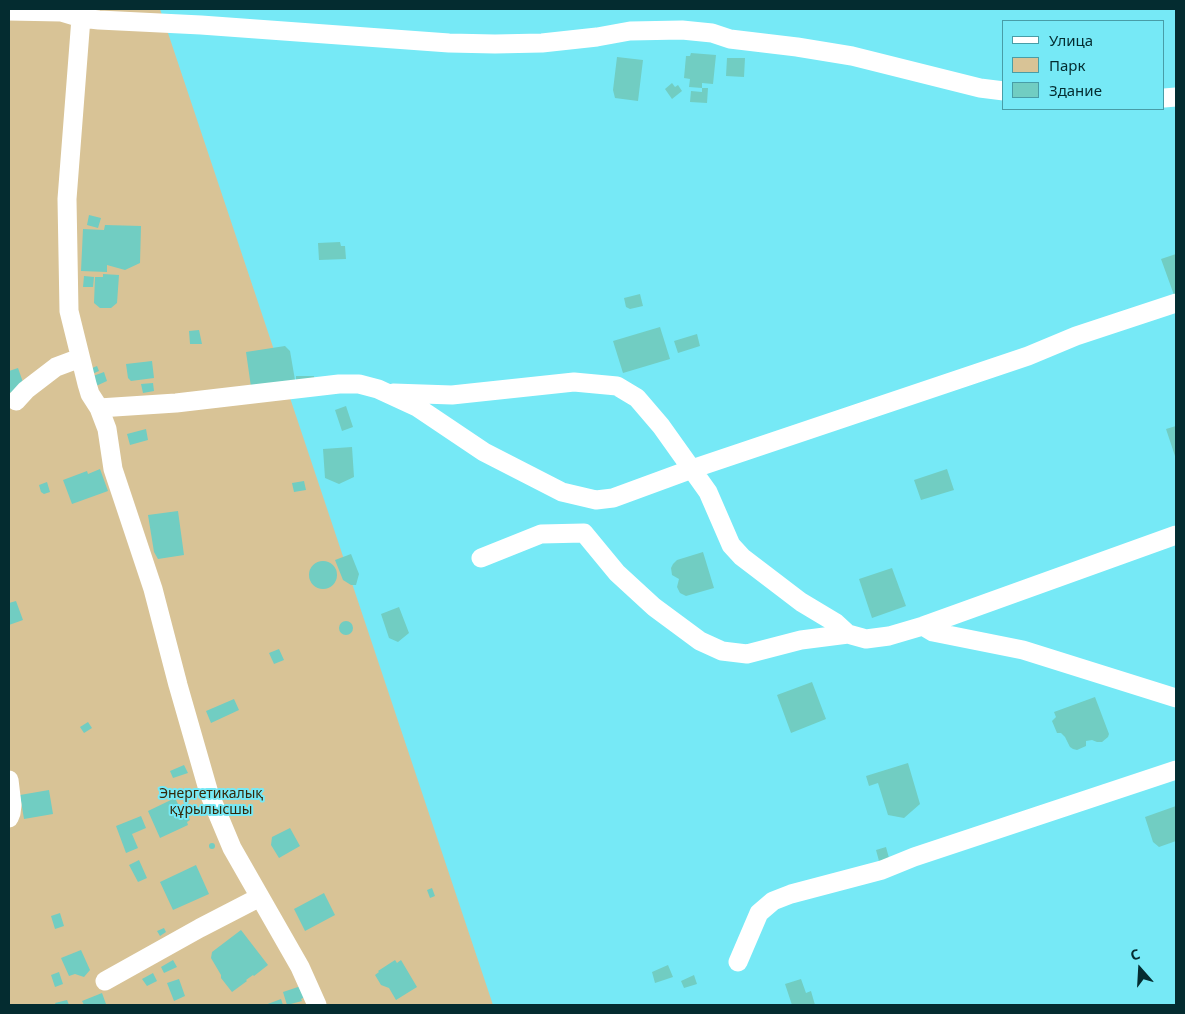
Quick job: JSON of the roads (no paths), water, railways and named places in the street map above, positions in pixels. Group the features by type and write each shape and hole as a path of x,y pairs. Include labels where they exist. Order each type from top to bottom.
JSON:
{"street":[{"path":"9,11 61,12 81,18 99,20 495,44 542,43 630,31 682,30 712,33 730,39 797,46 852,56 980,88 1002,91"},
{"path":"81,18 67,199 69,312 90,394 99,408 106,429 113,469 153,589 209,793 232,848 300,966 317,1005"},
{"path":"99,408 176,403 339,384 359,384 378,388 417,407 484,452 562,492 596,500 613,498 692,469 1028,356 1076,336 1176,303"},
{"path":"16,401 26,390 56,367 80,358"},
{"path":"387,393 452,395 574,382 617,386 637,398 661,426 708,492 731,545 742,557 801,602 836,624 848,634"},
{"path":"481,558 541,534 584,534 617,573 654,607 700,641 722,651 747,654 801,640 848,634 866,639 889,636 923,626 1176,535"},
{"path":"923,626 933,632 1023,650 1176,698"},
{"path":"738,962 759,913 773,901 791,894 882,870 923,854 1176,770"},
{"path":"9,780 12,805 9,818"},
{"path":"105,981 260,897"}],"park label":[{"name":"Энергетикалық құрылысшы","path":"211,802"}]}
